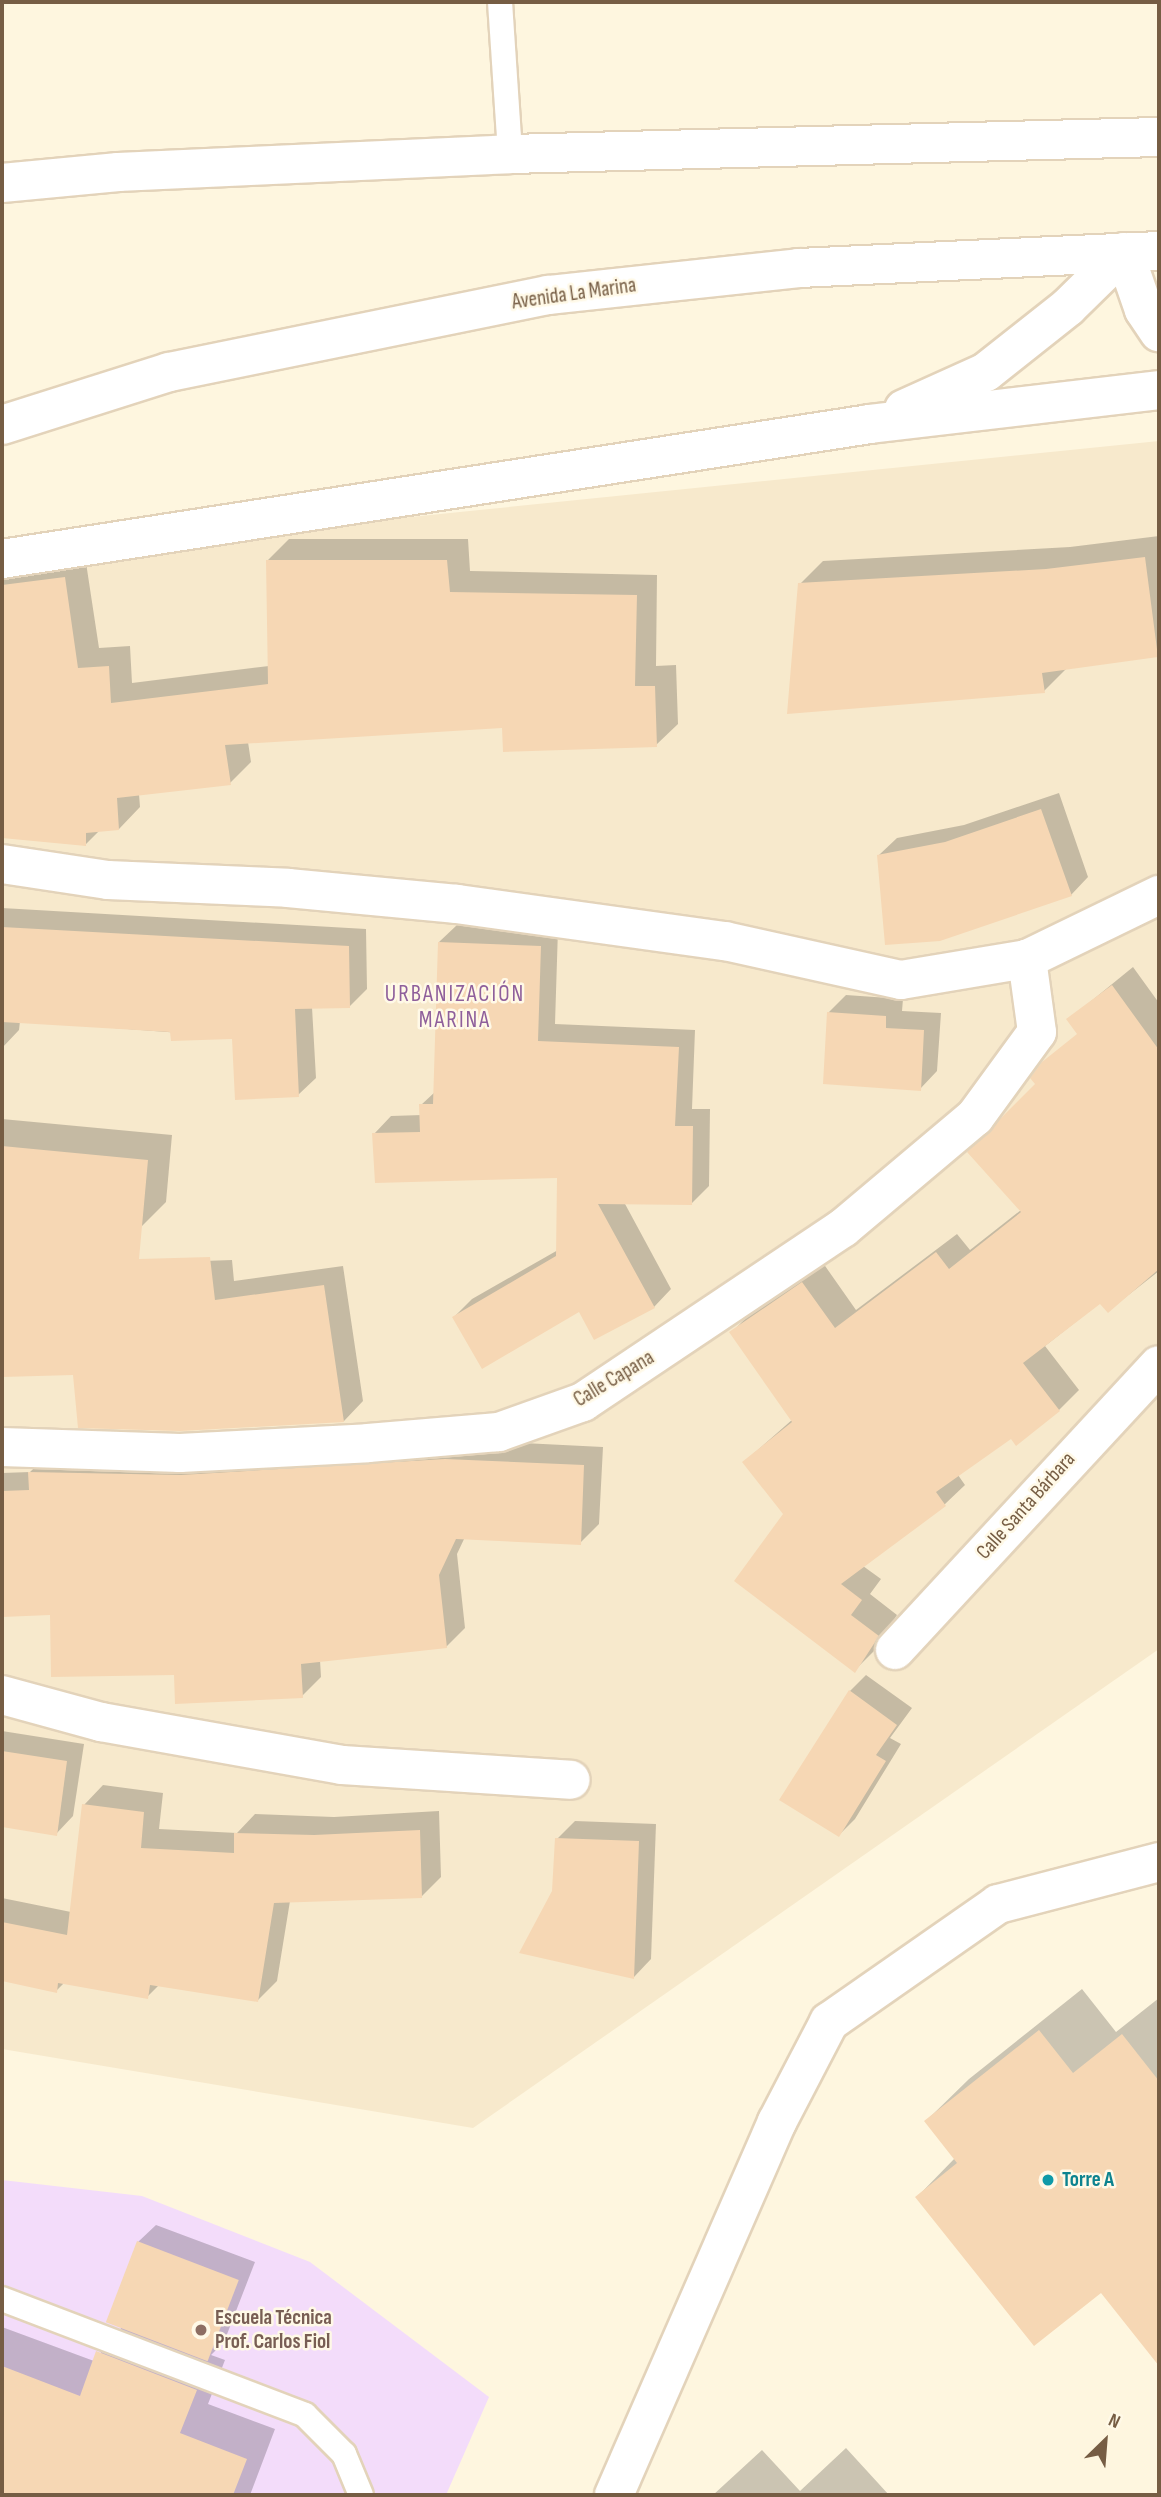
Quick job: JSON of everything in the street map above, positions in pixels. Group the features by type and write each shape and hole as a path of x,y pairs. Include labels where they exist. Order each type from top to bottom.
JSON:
{"street":[{"path":"2,183 118,172 510,154 1159,137"},
{"path":"1142,251 1144,310 1159,332"},
{"path":"870,424 986,372 1142,251"},
{"name":"Avenida La Marina","path":"2,425 169,372 548,295 799,268 1142,251"},
{"path":"2,558 870,424 1159,390"},
{"path":"2,864 108,880 288,888 457,904 725,941 901,981 1027,960 1159,895"},
{"name":"Calle Capana","path":"2,1447 180,1453 368,1443 499,1432 583,1402 843,1228 975,1117 1037,1032 1027,960"},
{"name":"Calle Santa Bárbara","path":"895,1650 1159,1365"},
{"path":"2,1695 101,1722 342,1765 571,1780"},
{"path":"614,2495 777,2122 829,2022 998,1904 1157,1856"}],"lane":[{"path":"500,2 510,154"},
{"path":"2,2299 305,2415 344,2454 361,2495"}],"shaded area":[{"path":"1159,441 1159,1649 473,2128 2,2049 2,574 243,534"},
{"name":"Escuela Técnica Prof. Carlos Fiol","path":"2,2180 142,2196 310,2262 489,2397 446,2495 2,2495"}],"building":[{"path":"1145,557 1158,657 1042,673 1045,693 787,714 798,583 1046,569"},
{"path":"266,560 447,560 450,592 637,595 635,686 655,686 657,747 503,752 502,728 225,745 231,785 117,798 119,830 86,833 86,846 2,838 2,585 65,577 78,668 109,666 111,703 268,684"},
{"path":"1041,809 1072,896 940,941 885,945 877,855 945,842"},
{"path":"2,927 349,946 350,1008 295,1009 299,1097 235,1100 232,1039 171,1041 170,1032 2,1022"},
{"path":"438,942 541,946 538,1041 679,1047 675,1126 693,1126 692,1205 598,1204 655,1308 594,1340 579,1312 482,1369 452,1317 556,1256 557,1178 375,1183 372,1133 420,1132 419,1104 433,1104"},
{"path":"1112,985 1159,1050 1159,1269 1108,1313 1100,1304 1023,1363 1060,1411 1016,1446 1011,1439 936,1492 946,1506 841,1584 862,1600 851,1615 879,1636 855,1673 734,1581 783,1514 742,1462 792,1422 729,1332 802,1282 835,1328 936,1252 949,1269 1021,1212 967,1152 1035,1084 1030,1078 1042,1062 1077,1034 1066,1019"},
{"path":"827,1012 886,1016 886,1028 924,1030 921,1091 823,1084"},
{"path":"2,1146 148,1160 139,1259 210,1257 215,1300 324,1285 344,1422 180,1431 78,1428 73,1375 2,1377"},
{"path":"445,1459 584,1465 581,1545 456,1539 439,1575 447,1648 301,1664 303,1698 175,1704 174,1675 51,1677 50,1615 2,1617 2,1491 29,1490 28,1472 181,1475"},
{"path":"849,1690 897,1725 876,1755 886,1761 839,1837 779,1800"},
{"path":"2,1751 67,1761 57,1836 2,1827"},
{"path":"82,1804 144,1812 141,1848 234,1853 234,1833 314,1835 420,1830 422,1898 274,1903 258,2002 150,1985 148,1999 58,1983 57,1993 2,1981 2,1922 67,1935"},
{"path":"555,1838 639,1841 634,1979 519,1953 552,1891"},
{"name":"Torre A","path":"1039,2030 1073,2073 1122,2034 1159,2081 1159,2366 1101,2293 1034,2346 915,2197 957,2163 924,2121"},
{"path":"137,2241 239,2280 208,2361 106,2322"},
{"path":"96,2351 197,2390 180,2433 247,2459 233,2495 2,2495 2,2366 80,2396"}],"place":[{"name":"Torre A","path":"1048,2180"},
{"name":"Escuela Técnica Prof. Carlos Fiol","path":"201,2330"}],"district":[{"name":"URBANIZACIÓN MARINA","path":"455,1007"}]}
